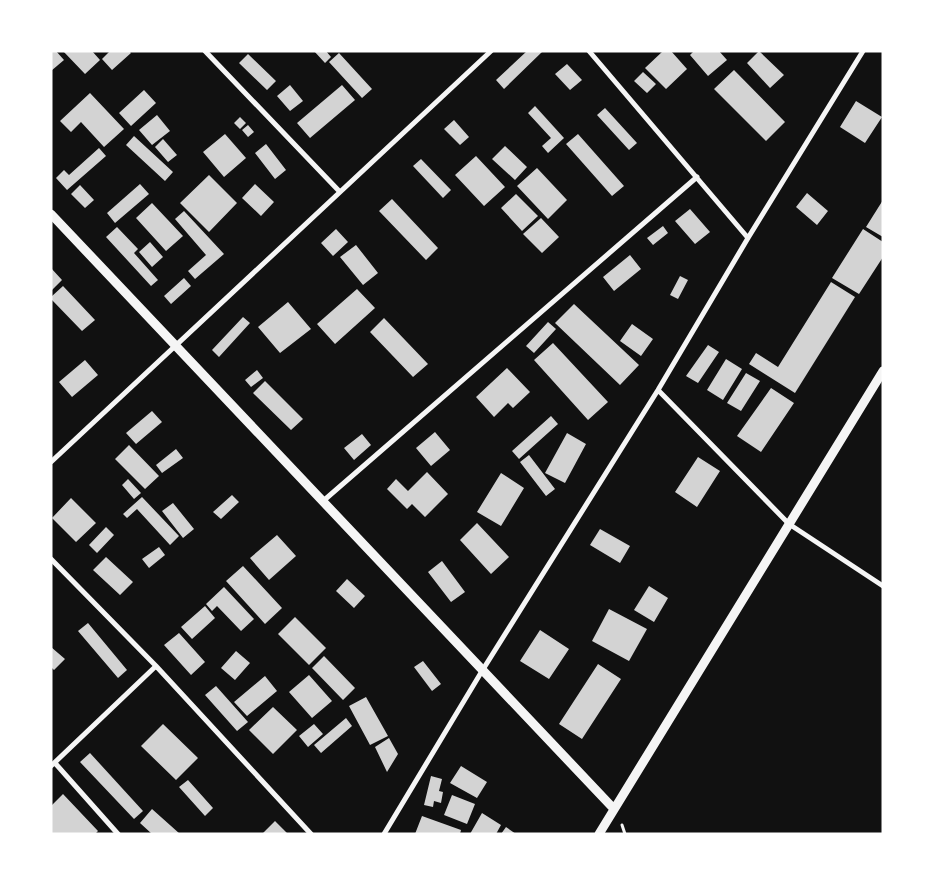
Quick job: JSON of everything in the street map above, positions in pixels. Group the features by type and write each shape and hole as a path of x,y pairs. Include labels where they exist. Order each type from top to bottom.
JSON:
{"street":[{"path":"205,51 340,192"},
{"path":"51,462 490,51"},
{"path":"589,51 748,238"},
{"path":"384,834 482,671 658,390 748,238 863,51"},
{"path":"322,502 697,177"},
{"path":"51,214 614,809"},
{"path":"599,834 883,371"},
{"path":"658,390 789,524 883,586"},
{"path":"51,559 156,666 311,834"},
{"path":"118,834 53,764 156,666"}],"building":[{"path":"51,51 56,51 64,60 51,71"},
{"path":"63,51 92,51 100,60 85,74"},
{"path":"110,51 129,51 131,53 112,70 102,59"},
{"path":"314,51 326,51 331,57 325,63"},
{"path":"527,51 543,51 504,89 496,80"},
{"path":"663,51 671,51 687,69 666,89 645,68"},
{"path":"694,51 719,51 727,60 708,76 690,55"},
{"path":"759,51 784,75 770,88 747,63"},
{"path":"339,53 372,89 362,98 329,62"},
{"path":"248,54 276,81 267,90 239,63"},
{"path":"567,64 582,80 570,90 555,74"},
{"path":"734,70 785,122 766,141 714,89"},
{"path":"643,72 656,84 647,93 634,81"},
{"path":"290,85 303,101 290,111 277,96"},
{"path":"342,85 355,100 310,138 297,123"},
{"path":"144,90 156,103 131,126 119,113"},
{"path":"90,93 124,129 104,147 81,122 71,132 60,121"},
{"path":"856,101 882,117 865,143 840,127"},
{"path":"535,106 564,138 548,153 542,146 551,138 528,113"},
{"path":"605,108 637,143 629,150 597,115"},
{"path":"157,115 170,131 152,145 139,130"},
{"path":"240,117 246,123 240,129 234,123"},
{"path":"454,120 469,137 460,145 444,129"},
{"path":"248,125 254,132 248,137 242,130"},
{"path":"225,134 246,158 224,177 203,152"},
{"path":"578,134 624,186 612,196 566,144"},
{"path":"134,136 173,172 165,181 126,145"},
{"path":"163,139 177,155 168,162 155,147"},
{"path":"266,144 286,170 275,179 255,153"},
{"path":"505,146 527,167 515,180 492,159"},
{"path":"99,148 106,156 67,190 56,178 64,170 69,175"},
{"path":"476,156 505,187 484,206 455,175"},
{"path":"421,159 451,190 443,198 413,166"},
{"path":"537,168 567,200 548,219 517,186"},
{"path":"209,175 237,203 209,232 180,203"},
{"path":"140,184 149,194 115,223 107,213"},
{"path":"255,184 274,202 261,216 242,198"},
{"path":"80,185 94,200 85,208 71,194"},
{"path":"807,193 828,211 817,225 796,207"},
{"path":"516,194 538,216 522,231 501,208"},
{"path":"392,199 438,248 426,260 379,211"},
{"path":"883,200 883,237 866,227"},
{"path":"152,203 183,236 166,251 136,218"},
{"path":"690,209 710,232 695,244 675,221"},
{"path":"184,211 224,254 195,279 188,271 206,255 175,219"},
{"path":"541,218 559,237 542,253 523,234"},
{"path":"663,226 668,233 653,245 647,238"},
{"path":"117,227 138,249 134,253 158,280 151,286 106,237"},
{"path":"336,229 348,242 333,256 321,243"},
{"path":"863,229 883,242 883,257 859,294 832,278"},
{"path":"150,242 163,257 152,267 139,252"},
{"path":"356,245 378,273 363,285 340,257"},
{"path":"630,255 641,269 614,291 603,277"},
{"path":"51,268 62,280 51,291"},
{"path":"680,276 688,280 678,299 670,295"},
{"path":"184,278 191,286 171,304 164,296"},
{"path":"831,282 855,297 795,393 749,364 756,353 778,367"},
{"path":"63,286 95,320 82,331 51,299"},
{"path":"357,289 375,308 335,344 317,324"},
{"path":"288,302 311,329 280,353 258,327"},
{"path":"574,304 639,365 620,385 555,323"},
{"path":"243,317 250,323 219,357 212,350"},
{"path":"384,318 428,364 413,377 370,332"},
{"path":"548,322 556,329 534,353 526,346"},
{"path":"632,324 653,339 641,356 620,341"},
{"path":"553,343 608,402 588,420 534,360"},
{"path":"708,345 719,352 698,383 686,376"},
{"path":"726,359 742,369 723,400 707,390"},
{"path":"85,360 98,375 72,397 59,382"},
{"path":"507,368 530,392 513,408 508,403 494,417 476,397"},
{"path":"257,370 263,378 251,387 245,380"},
{"path":"746,373 760,381 741,411 727,403"},
{"path":"265,381 303,419 291,430 253,393"},
{"path":"771,388 794,403 761,452 737,436"},
{"path":"152,411 162,422 136,444 126,433"},
{"path":"551,416 558,424 519,459 512,451"},
{"path":"435,432 450,450 431,466 416,448"},
{"path":"567,433 586,444 565,483 545,473"},
{"path":"362,434 371,445 354,460 344,448"},
{"path":"129,445 159,476 145,489 115,459"},
{"path":"176,449 183,458 162,473 156,465"},
{"path":"529,455 555,489 546,496 520,462"},
{"path":"698,457 720,471 697,507 675,492"},
{"path":"427,472 448,494 425,517 412,504 407,509 387,489 396,479 408,491"},
{"path":"501,473 524,488 501,526 477,512"},
{"path":"128,479 141,493 134,499 122,485"},
{"path":"232,495 239,502 221,519 213,512"},
{"path":"142,497 179,536 170,545 137,509 127,518 123,514"},
{"path":"71,498 96,523 76,542 52,518"},
{"path":"173,503 194,529 183,538 162,511"},
{"path":"477,523 509,557 491,574 460,540"},
{"path":"106,527 114,535 97,553 89,545"},
{"path":"600,529 630,546 620,563 590,545"},
{"path":"277,535 296,556 269,580 250,558"},
{"path":"159,547 165,555 149,568 142,559"},
{"path":"106,557 133,582 120,595 93,570"},
{"path":"442,561 465,592 451,602 428,572"},
{"path":"243,566 282,608 265,624 226,581"},
{"path":"347,579 365,596 354,608 336,591"},
{"path":"649,586 668,598 654,622 634,610"},
{"path":"224,587 254,619 241,631 217,606 212,611 206,604"},
{"path":"205,606 215,618 192,639 181,627"},
{"path":"609,609 647,629 629,661 592,641"},
{"path":"295,617 326,648 309,665 278,634"},
{"path":"88,623 127,670 118,678 78,631"},
{"path":"540,630 569,649 549,679 520,661"},
{"path":"179,633 205,662 191,675 164,645"},
{"path":"51,647 65,659 54,670 51,667"},
{"path":"236,651 250,663 235,680 221,668"},
{"path":"324,656 355,688 343,700 312,668"},
{"path":"423,661 441,684 432,691 414,667"},
{"path":"598,664 621,679 582,739 559,724"},
{"path":"309,675 332,701 312,718 289,692"},
{"path":"265,676 277,691 247,716 234,702"},
{"path":"216,686 248,722 237,731 205,695"},
{"path":"366,697 388,736 370,745 349,706"},
{"path":"273,707 297,730 273,754 249,730"},
{"path":"346,718 352,726 321,753 314,745"},
{"path":"163,724 198,758 176,780 141,746"},
{"path":"314,724 323,734 308,747 299,736"},
{"path":"389,738 398,754 387,772 375,747"},
{"path":"90,753 143,811 134,819 80,762"},
{"path":"461,766 487,782 477,798 450,783"},
{"path":"431,776 442,779 439,791 443,792 441,803 434,801 433,807 424,805"},
{"path":"188,780 213,808 205,816 179,787"},
{"path":"63,794 98,831 95,834 51,834 51,806"},
{"path":"452,795 475,804 467,824 444,815"},
{"path":"152,809 180,834 152,834 140,823"},
{"path":"482,813 501,825 496,834 470,834"},
{"path":"422,816 461,830 460,834 415,834"},
{"path":"275,821 288,834 262,834"},
{"path":"506,827 516,834 501,834"}]}
